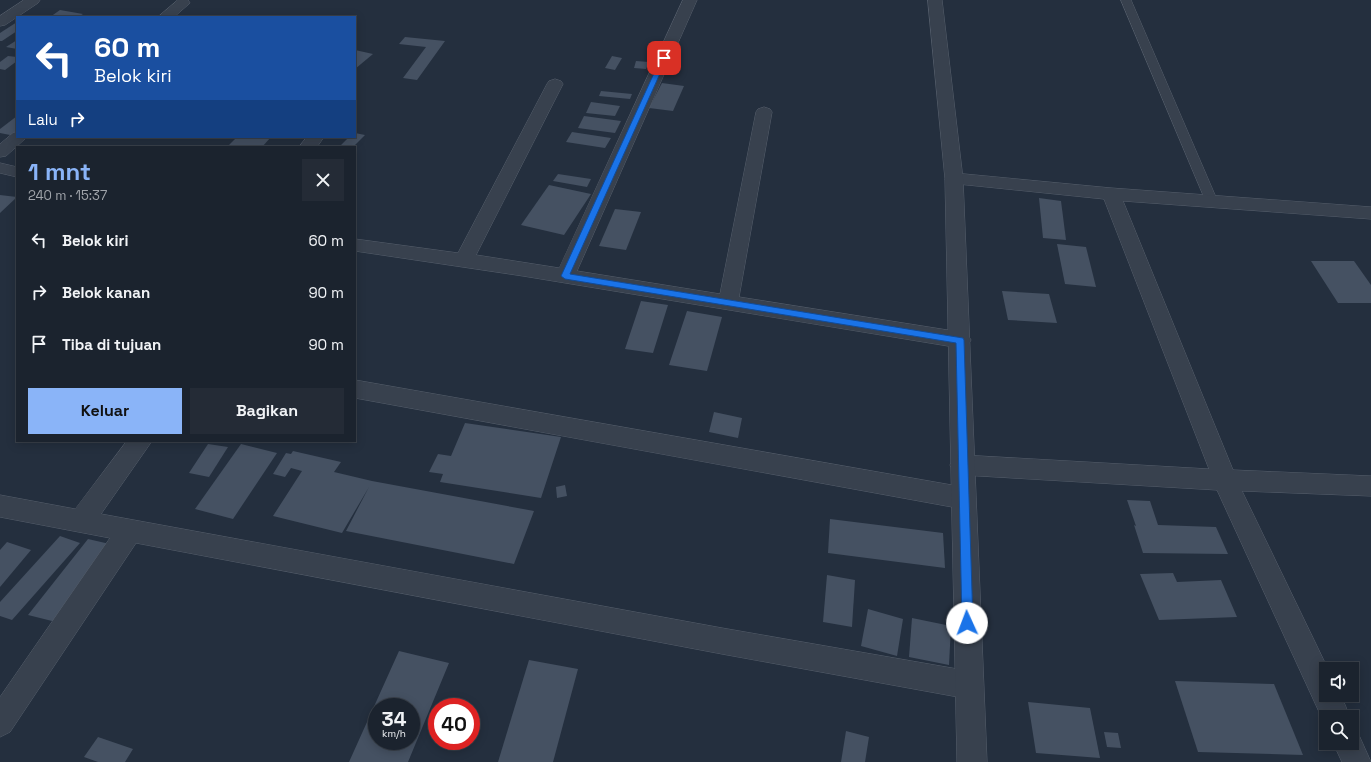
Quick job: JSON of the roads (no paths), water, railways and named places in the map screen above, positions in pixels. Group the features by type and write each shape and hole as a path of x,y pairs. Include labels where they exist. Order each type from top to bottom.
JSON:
{"street":[{"path":"0,22 33,0"},
{"path":"565,276 690,0"},
{"path":"935,0 954,179 972,762"},
{"path":"166,16 183,3"},
{"path":"463,261 555,84"},
{"path":"728,303 764,112"},
{"path":"0,152 18,138"},
{"path":"309,146 315,138"},
{"path":"0,168 16,172"},
{"path":"954,179 1111,194 1371,213"},
{"path":"1111,194 1225,480 1333,710"},
{"path":"356,245 565,276 960,340"},
{"path":"356,388 963,498"},
{"path":"81,521 139,442"},
{"path":"962,465 1225,480 1371,486"},
{"path":"0,506 714,640 970,685"},
{"path":"0,722 130,530"},
{"path":"1351,750 1356,762"}],"lane":[{"path":"1126,0 1212,202"}]}
